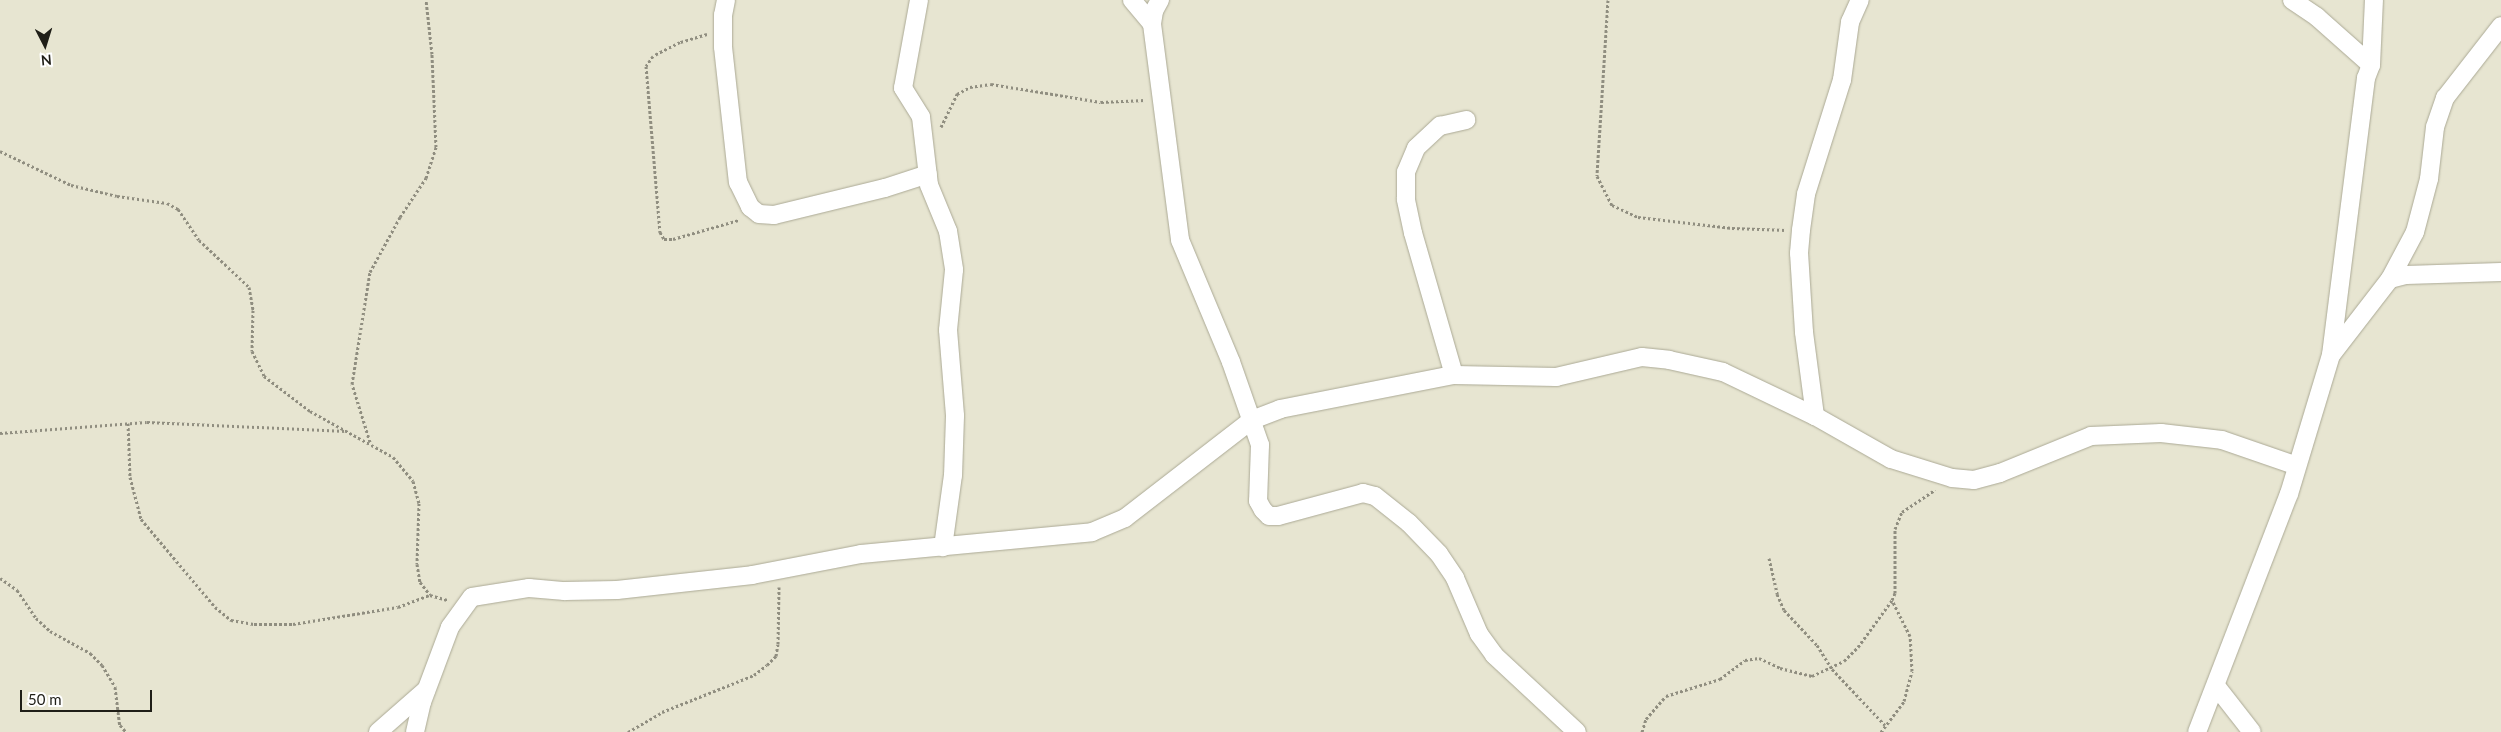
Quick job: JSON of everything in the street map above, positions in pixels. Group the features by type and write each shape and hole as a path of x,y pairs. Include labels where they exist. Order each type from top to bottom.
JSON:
{"street":[{"path":"726,0 723,30 738,182 744,199 759,214 774,215 809,207 928,174"},
{"path":"919,0 903,88 921,116 929,185 948,230 954,270 948,330 955,416 953,475 943,546"},
{"path":"1132,0 1152,24"},
{"path":"1160,0 1154,11 1152,24 1163,96 1180,240 1231,362 1260,445 1258,502 1269,516 1284,515 1363,493 1375,496 1408,523 1439,554 1455,578 1479,634 1494,655 1577,732"},
{"path":"1815,416 1804,332 1799,254 1801,230 1806,194 1842,80 1850,22 1860,0"},
{"path":"2292,0 2318,17 2371,65"},
{"path":"2198,732 2297,466 2331,355 2366,78 2371,65 2374,0"},
{"path":"2331,355 2390,279 2417,225 2430,179 2435,127 2445,98 2501,26"},
{"path":"1454,375 1413,233 1406,199 1406,172 1416,148 1440,126 1466,120"},
{"path":"2390,279 2406,275 2501,272"},
{"path":"415,732 426,690 450,627 472,596 529,588 565,591 617,590 779,570 861,554 1092,532 1125,518 1252,420 1280,409 1454,375 1556,377 1642,357 1669,360 1723,372 1815,416 1891,459 1952,478 1974,480 2000,473 2091,436 2161,433 2222,440 2297,466"},
{"path":"2216,686 2252,732"},
{"path":"378,732 426,690"}],"path":[{"path":"370,442 352,384 370,272 400,217 426,178 436,147 432,54 426,0"},
{"path":"1608,0 1597,176 1612,205 1638,217 1732,228 1801,230"},
{"path":"723,30 680,42 653,56 646,66 660,232 664,239 673,240 759,214"},
{"path":"940,131 950,105 957,94 970,86 991,84 1101,102 1134,102 1163,96"},
{"path":"0,151 71,185 167,203 178,209 199,240 249,288 253,310 252,351 264,376 310,412 370,442 393,457 412,481 419,503 417,564 420,582 430,595"},
{"path":"0,433 128,423 261,425 349,431"},
{"path":"128,423 130,476 141,519 215,607 231,620 254,624 302,623 398,606 430,595 467,603"},
{"path":"1642,732 1646,719 1666,696 1720,679 1745,660 1759,658 1780,668 1812,676 1832,669 1858,647 1892,600 1895,586 1895,529 1902,512 1952,478"},
{"path":"1769,558 1777,594 1784,610 1817,645 1832,669 1885,725"},
{"path":"628,732 662,712 754,675 767,666 776,656 778,644 779,570"},
{"path":"0,578 17,590 36,618 50,631 90,653 102,665 115,687 120,725 126,732"},
{"path":"1881,732 1904,701 1912,671 1910,636 1892,600"}]}
